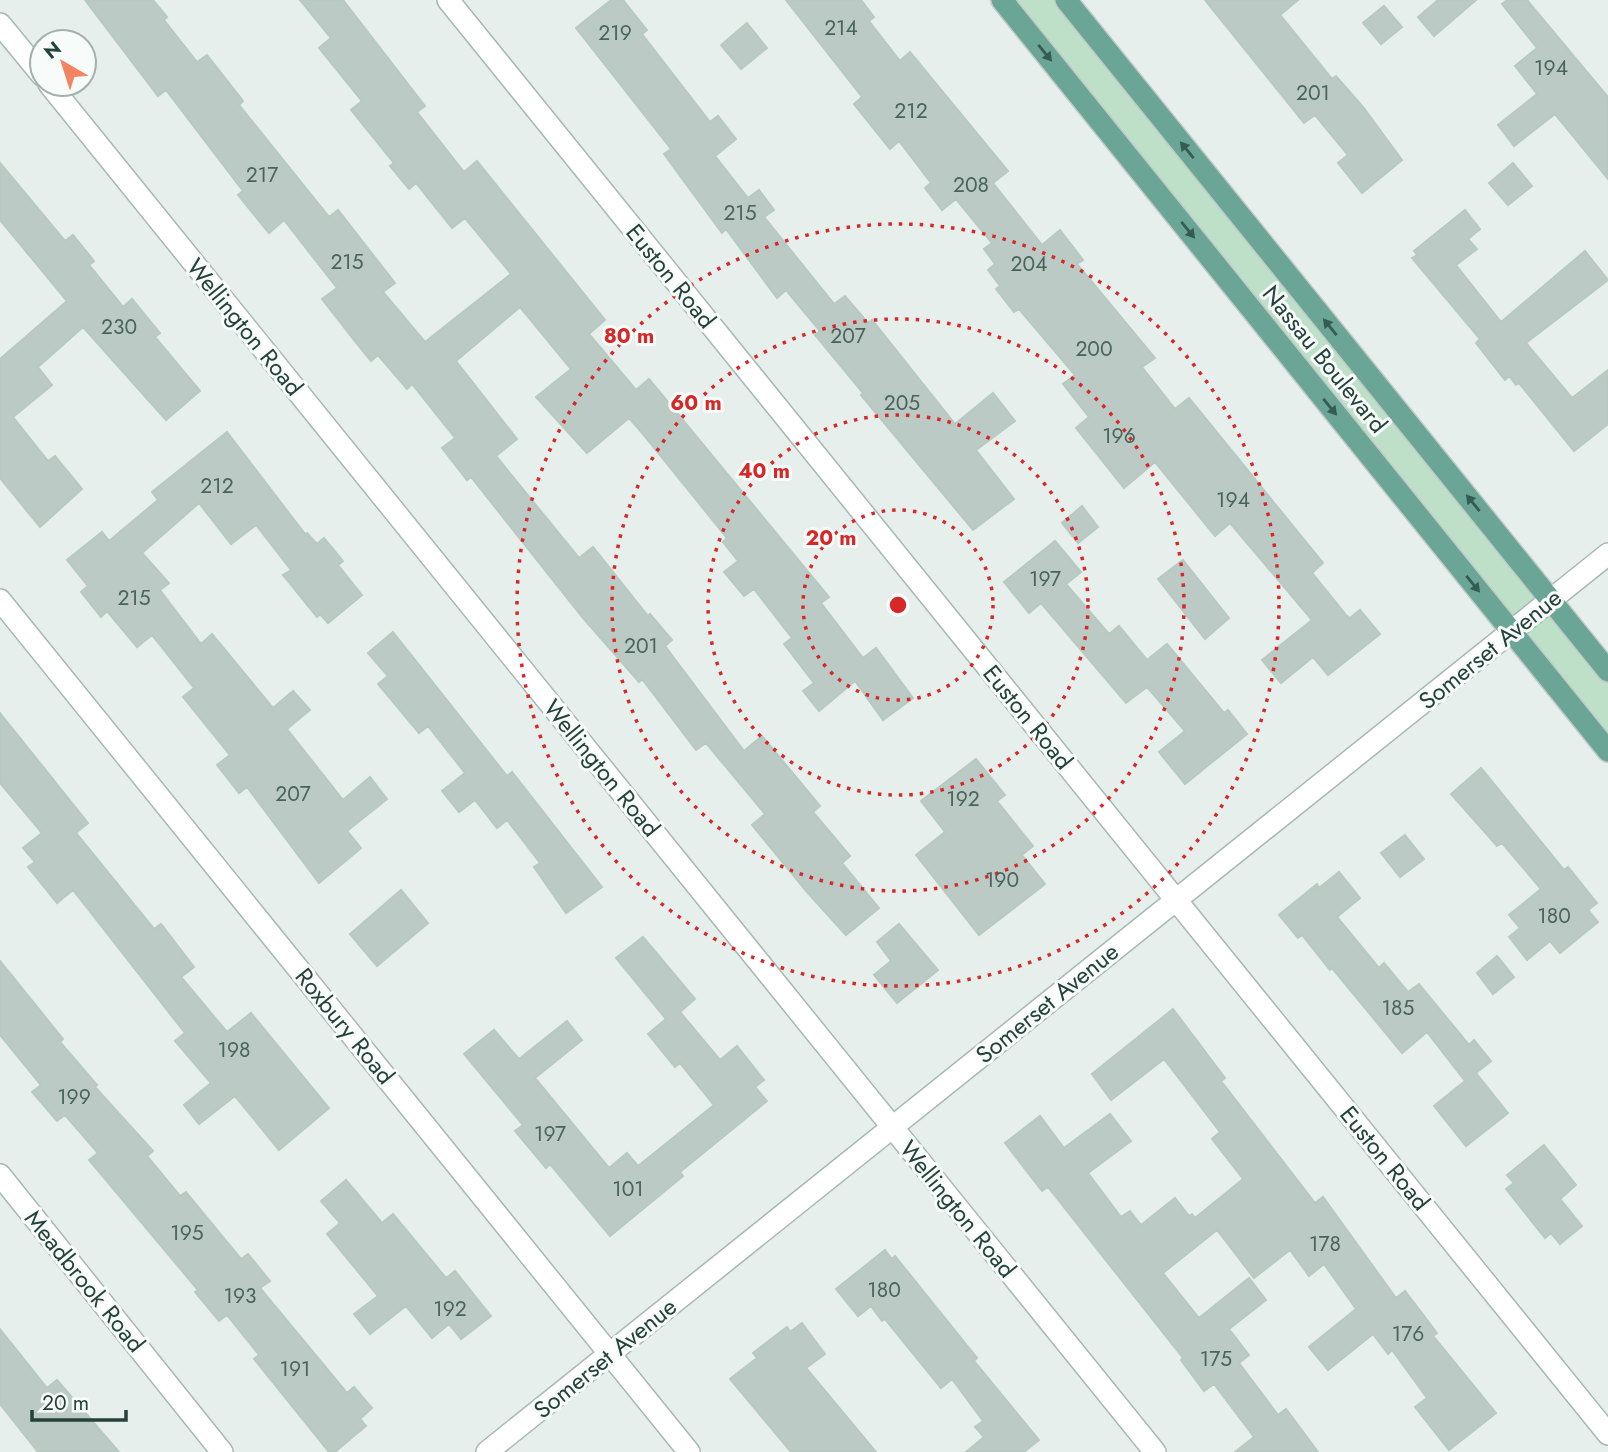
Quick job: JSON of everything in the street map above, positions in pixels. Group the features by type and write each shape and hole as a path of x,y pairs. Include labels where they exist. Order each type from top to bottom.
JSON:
{"main road":[{"name":"Nassau Boulevard","path":"1002,0 1608,751"},
{"name":"Nassau Boulevard","path":"1066,0 1608,671"}],"street":[{"name":"Euston Road","path":"448,0 1608,1434"},
{"path":"0,23 28,58"},
{"name":"Wellington Road","path":"60,98 1154,1452"},
{"name":"Somerset Avenue","path":"487,1452 1608,554"},
{"name":"Roxbury Road","path":"0,600 690,1452"},
{"name":"Meadbrook Road","path":"0,1175 222,1452"}],"green space":[{"path":"1005,0 1066,0 1608,670 1608,744"}],"building":[{"path":"85,0 153,0 167,17 164,20 197,62 207,55 243,101 239,105 329,217 338,210 395,283 383,292 425,342 511,274 465,218 452,228 416,183 409,189 390,166 394,163 351,110 362,101 319,48 331,38 300,0 343,0 425,106 417,112 464,172 477,161 605,320 589,334 636,390 649,379 829,597 821,603 863,658 876,648 913,698 883,720 855,681 819,711 803,691 814,683 784,644 792,638 754,589 744,596 724,572 738,561 723,542 727,538 629,418 587,453 536,397 571,369 520,307 456,361 517,439 496,456 579,558 593,547 648,616 650,614 672,640 665,646 744,751 762,736 820,806 813,812 850,856 842,863 879,908 846,935 807,892 752,825 765,814 706,743 696,750 642,679 639,682 583,618 471,477 467,480 442,448 455,438 412,384 407,389 378,355 371,361 322,299 337,288 284,220 269,233 238,195 243,191 166,90 158,96"},
{"path":"611,0 623,0 647,30 642,34 710,122 718,116 736,139 715,156 748,198 759,190 774,210 764,217 834,304 845,296 868,323 872,320 955,424 993,393 1015,421 976,450 1014,499 973,530 861,395 863,393 815,335 820,331 786,290 777,298 726,229 722,233 664,154 671,149 576,28"},
{"path":"786,0 861,0 874,17 869,21 900,61 910,52 1008,171 993,183 1042,245 1060,230 1083,260 1077,264 1155,358 1142,367 1175,409 1189,398 1323,563 1312,573 1346,615 1350,618 1360,610 1380,634 1328,675 1313,657 1281,683 1262,660 1312,620 1230,523 1215,536 1155,462 1124,488 1076,428 1089,417 1063,384 1075,375 1019,309 1014,312 996,289 1000,286 988,270 995,264 984,249 992,243 956,199 942,210 925,188 931,183 899,141 890,149 854,104 862,97"},
{"path":"1205,0 1298,0 1280,15 1332,79 1336,76 1363,107 1402,160 1362,193 1338,163 1348,155 1315,115 1304,123"},
{"path":"1438,0 1476,0 1434,36 1418,17"},
{"path":"1507,0 1527,0 1608,97 1608,179 1555,114 1514,146 1498,125 1537,94 1515,66 1537,48 1502,4"},
{"path":"1384,6 1402,27 1381,44 1363,23"},
{"path":"747,23 767,48 741,69 721,45"},
{"path":"0,163 65,241 73,235 94,261 89,265 123,307 132,299 160,333 155,337 200,391 166,420 83,327 38,367 52,385 13,417 48,461 55,456 82,489 40,527 0,478 0,359 67,301 0,220"},
{"path":"1513,163 1532,186 1508,205 1489,183"},
{"path":"1465,210 1480,229 1468,239 1477,249 1456,265 1501,322 1585,251 1608,280 1526,343 1572,398 1608,370 1608,424 1574,451 1519,383 1516,385 1509,376 1505,380 1476,343 1480,339 1412,258 1417,255 1414,251"},
{"path":"227,432 305,534 317,544 324,538 343,561 338,565 362,595 328,623 320,614 317,617 283,575 291,570 256,525 231,544 199,503 142,553 169,583 160,590 201,644 212,634 273,708 293,691 310,710 287,729 343,800 370,777 387,799 347,831 361,848 319,883 247,787 239,793 217,765 230,755 183,697 194,688 152,635 137,647 107,611 101,617 81,592 88,586 67,560 102,532 109,541 158,500 152,492"},
{"path":"1082,506 1098,527 1078,543 1062,523"},
{"path":"1055,541 1081,572 1066,584 1109,634 1119,626 1147,660 1167,644 1224,713 1228,710 1247,734 1185,784 1159,752 1185,731 1147,687 1126,703 1041,603 1029,613 1004,582"},
{"path":"1183,560 1229,618 1205,639 1158,579"},
{"path":"393,632 507,776 512,772 602,887 566,913 534,867 540,863 507,820 497,828 475,800 459,812 442,791 465,773 428,726 419,733 378,684 388,676 368,653"},
{"path":"0,713 88,823 76,833 154,929 161,924 194,967 181,977 227,1032 251,1013 329,1108 279,1150 235,1096 199,1124 184,1105 211,1083 175,1041 185,1033 73,890 57,903 28,867 35,862 23,848 42,833 0,783"},
{"path":"976,759 1005,795 997,801 1033,846 1022,855 1045,884 979,935 916,855 945,832 921,801"},
{"path":"1481,768 1564,870 1568,867 1597,903 1588,910 1598,922 1560,953 1550,941 1527,960 1509,937 1520,928 1509,915 1541,889 1502,843 1497,846 1451,794"},
{"path":"1405,835 1424,859 1400,877 1381,853"},
{"path":"1339,872 1360,898 1337,917 1379,968 1384,963 1408,992 1419,984 1469,1045 1474,1040 1491,1061 1476,1073 1508,1113 1466,1146 1434,1106 1465,1081 1427,1032 1402,1053 1332,968 1330,970 1302,935 1298,938 1279,915 1317,884 1319,888"},
{"path":"401,890 428,923 377,966 350,934"},
{"path":"899,924 938,970 897,1003 874,975 891,961 877,942"},
{"path":"643,937 695,999 680,1012 720,1060 737,1046 764,1080 755,1087 767,1101 680,1172 683,1176 610,1236 550,1164 546,1168 515,1131 523,1125 464,1054 494,1030 519,1059 567,1021 582,1040 535,1078 609,1168 627,1153 638,1166 714,1105 680,1063 675,1067 648,1034 666,1019 616,958"},
{"path":"1497,956 1514,977 1493,994 1477,973"},
{"path":"0,961 63,1039 60,1042 97,1085 95,1087 153,1151 147,1156 180,1196 186,1192 241,1259 248,1254 270,1281 260,1288 347,1393 354,1387 372,1408 360,1419 366,1426 335,1452 329,1452 254,1359 259,1355 227,1315 219,1321 195,1292 198,1290 89,1160 98,1153 65,1115 57,1121 32,1092 41,1085 0,1035"},
{"path":"1173,1009 1225,1078 1221,1081 1315,1203 1323,1197 1396,1298 1405,1291 1437,1333 1433,1336 1496,1413 1449,1450 1415,1407 1427,1398 1392,1350 1388,1354 1373,1334 1328,1370 1309,1347 1356,1309 1324,1264 1309,1276 1290,1250 1254,1278 1217,1230 1163,1273 1199,1318 1249,1278 1266,1300 1229,1329 1249,1355 1239,1363 1278,1415 1286,1409 1318,1452 1235,1452 1254,1437 1214,1384 1204,1391 1181,1360 1183,1358 1048,1187 1042,1191 1005,1143 1040,1116 1064,1148 1110,1114 1131,1141 1088,1173 1121,1217 1130,1211 1141,1225 1175,1198 1189,1216 1192,1214 1195,1218 1243,1179 1212,1139 1220,1132 1164,1059 1111,1100 1092,1074"},
{"path":"1544,1145 1576,1185 1560,1199 1582,1226 1560,1244 1551,1233 1545,1238 1506,1189 1514,1183 1507,1175"},
{"path":"346,1180 382,1223 393,1214 446,1278 455,1271 491,1316 461,1339 449,1324 432,1338 406,1306 370,1334 354,1314 378,1296 327,1234 340,1223 321,1201"},
{"path":"885,1250 892,1259 895,1256 977,1358 974,1361 1039,1440 1024,1452 966,1452 984,1437 975,1427 983,1421 952,1379 941,1388 885,1319 882,1321 871,1306 858,1316 836,1289"},
{"path":"802,1323 825,1354 806,1368 876,1452 791,1452 730,1379 757,1358 753,1353 787,1327 790,1332"},
{"path":"0,1329 47,1388 57,1380 119,1452 38,1452 0,1404"}]}
